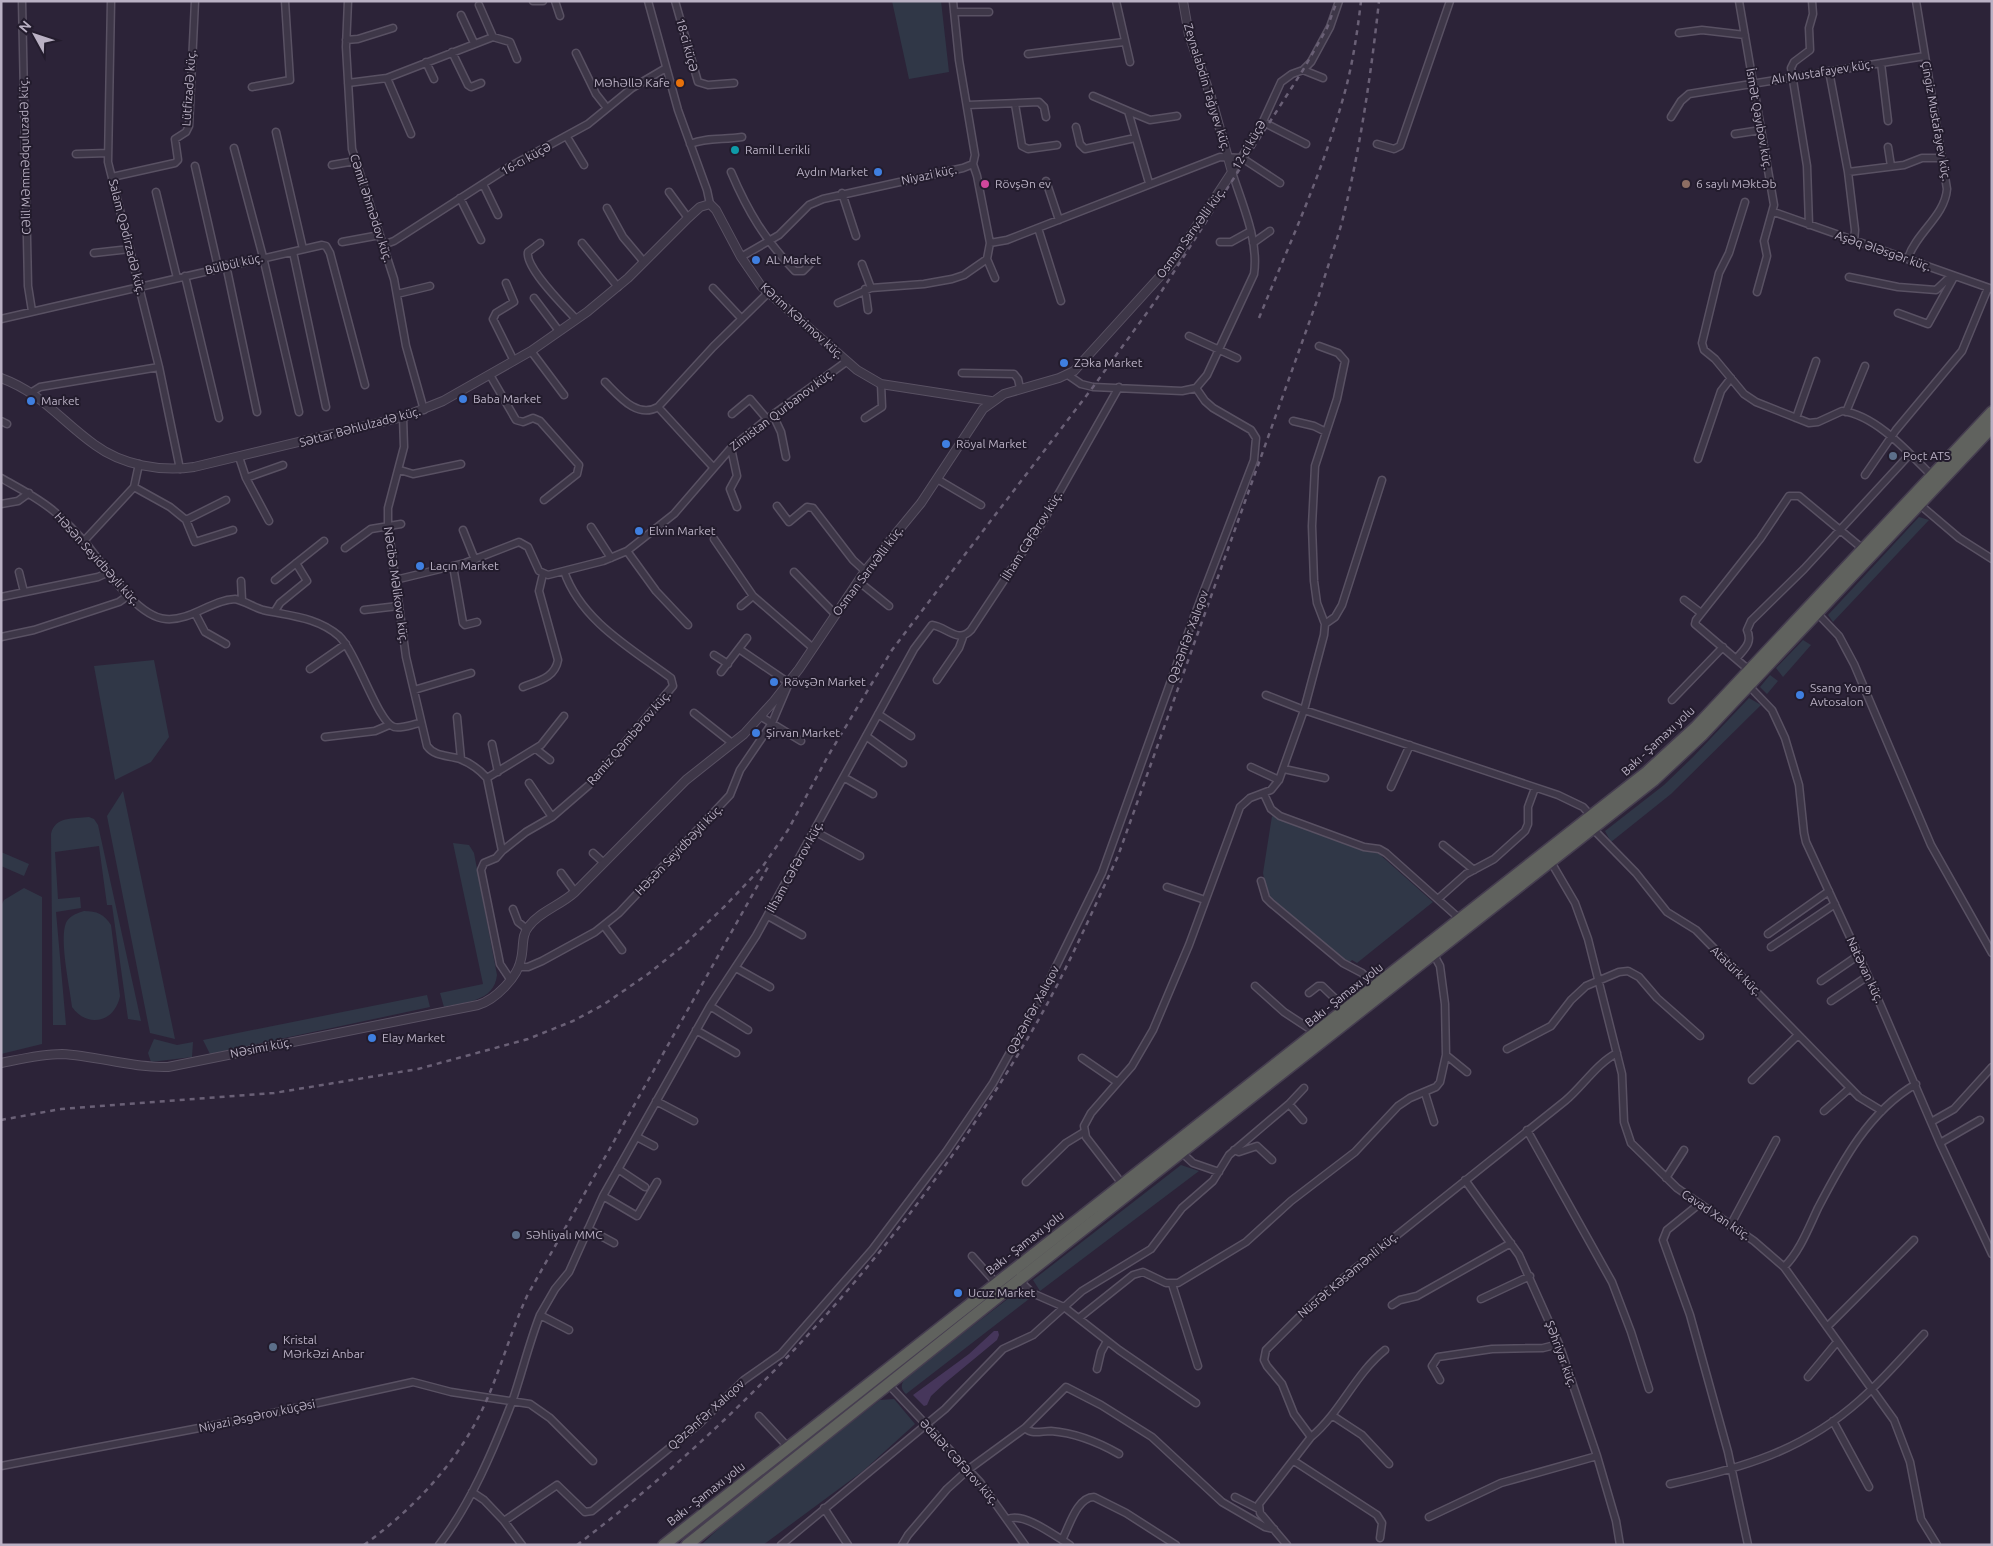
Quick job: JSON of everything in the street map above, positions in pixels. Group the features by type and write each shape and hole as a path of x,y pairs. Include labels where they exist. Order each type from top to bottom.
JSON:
{"highway":[{"name":"Bakı - Şamaxı yolu","path":"664,1545 996,1283 1462,920 1592,817 1678,745 1992,412"},
{"name":"Bakı - Şamaxı yolu","path":"687,1545 1018,1280 1593,830 1685,752 1992,427"}],"street":[{"name":"Cəlil Məmmədquluzadə küç.","path":"22,1 28,286 32,310"},
{"name":"Salam Qədirzadə küç.","path":"111,1 108,153 112,177 159,367 180,469"},
{"name":"Lütfizadə küç.","path":"112,177 175,163 178,160 175,139 186,132 188,126 195,1"},
{"path":"252,87 290,80 285,1"},
{"name":"Cəmil Əhmədov küç.","path":"348,1 346,40 350,125 355,161 384,245 397,294 406,346 424,410"},
{"path":"533,1 543,1"},
{"path":"555,1 560,16"},
{"name":"Kərim Kərimov küç.","path":"648,1 666,68 710,204 716,210 741,257 768,293 846,362 881,384 991,401"},
{"name":"18-ci küçə","path":"675,1 698,82 702,85 734,83"},
{"name":"Niyazi küç.","path":"741,257 768,242 787,228 809,206 842,193 963,168 973,164 975,155 959,60 953,1"},
{"path":"1116,1 1130,62"},
{"name":"Zeynalabdin Tağıyev küç.","path":"1183,1 1193,49 1211,97 1232,172"},
{"name":"12-ci küçə","path":"1196,388 1207,375 1254,274 1251,231 1232,172 1263,122 1281,82 1292,74 1303,70 1311,62 1330,28 1339,1"},
{"path":"1377,144 1394,149 1400,146 1450,1"},
{"name":"İsmət Qayıbov küç.","path":"1738,1 1774,212 1764,241 1767,256 1757,292"},
{"path":"1809,225 1807,166 1791,65 1810,50 1809,28 1813,14 1812,1"},
{"name":"Çingiz Mustafayev küç.","path":"1908,258 1916,238 1947,198 1948,189 1916,1"},
{"path":"479,5 493,36"},
{"path":"954,12 989,12"},
{"path":"461,15 474,44"},
{"path":"346,40 358,39 393,28"},
{"path":"1679,33 1702,30 1744,35"},
{"path":"348,83 387,78 493,36 510,42 517,59"},
{"path":"1028,54 1124,42"},
{"path":"452,52 468,85 471,87 481,83"},
{"path":"576,53 596,94 607,108"},
{"name":"Alı Mustafayev küç.","path":"1671,117 1681,101 1689,94 1925,56"},
{"path":"426,62 434,80"},
{"path":"1881,63 1888,121"},
{"name":"16-cı küçə","path":"384,245 394,241 483,184 567,137 597,118 632,88 666,68"},
{"path":"1303,70 1323,78"},
{"path":"1829,71 1848,172 1855,230 1854,241"},
{"path":"387,78 411,134"},
{"path":"1094,96 1150,120 1177,116"},
{"path":"968,105 1039,102 1042,104 1046,117"},
{"path":"1014,104 1022,146 1028,149 1057,145"},
{"path":"1128,111 1149,183"},
{"path":"1263,122 1306,144"},
{"path":"1076,127 1080,144 1085,149 1135,138"},
{"path":"1736,134 1761,130"},
{"path":"276,132 303,249"},
{"path":"567,137 584,165"},
{"path":"690,144 707,138 724,140 742,137"},
{"path":"1888,147 1891,166"},
{"path":"234,148 263,257 299,412"},
{"path":"76,154 108,153"},
{"path":"1228,156 1242,158 1280,183"},
{"name":"12-ci küçə","path":"990,243 1038,228 1209,160 1228,156"},
{"path":"1848,172 1891,166 1922,158 1942,158"},
{"path":"332,165 355,161"},
{"path":"838,303 868,289 924,284 952,279 964,274 987,259 990,243 973,164"},
{"path":"195,166 218,267"},
{"path":"731,172 744,202 768,242 795,271 803,271 810,264"},
{"name":"Osman Sarıvəlli küç.","path":"526,929 537,918 562,903 575,892 686,780 732,743 760,716 789,683 865,571 921,503 969,429 991,401 1020,388 1068,375 1094,351 1173,262 1232,172"},
{"path":"1046,181 1059,220"},
{"path":"483,184 498,215"},
{"path":"156,192 177,278"},
{"path":"669,192 688,218"},
{"path":"842,193 856,236"},
{"path":"460,198 481,240"},
{"path":"1745,202 1729,253 1719,273 1702,343 1704,350 1715,359 1739,389 1756,402 1814,423 1838,412 1846,412 1892,437 1932,476"},
{"name":"Səttar Bəhlulzadə küç.","path":"1,378 32,392 95,446 119,458 139,464 180,469 403,418 424,410 490,375 559,331 618,288 700,207 710,204"},
{"path":"607,208 623,237 644,262"},
{"name":"Aşəq Ələsgər küç.","path":"1774,212 1990,288"},
{"path":"1038,228 1061,301"},
{"path":"1220,242 1231,242 1251,231"},
{"path":"1253,243 1270,231"},
{"path":"342,242 380,235"},
{"path":"540,243 528,252 529,260 544,282 576,319"},
{"path":"582,243 618,288"},
{"name":"Bülbül küç.","path":"1,319 32,310 139,288 226,265 322,245 326,246 330,252 365,385"},
{"path":"94,253 130,249"},
{"path":"293,252 326,407"},
{"path":"987,259 996,278"},
{"path":"862,264 868,289 868,310"},
{"path":"226,265 257,412"},
{"path":"185,276 219,418"},
{"path":"1849,277 1898,287 1936,290 1953,276"},
{"path":"1898,312 1928,324 1953,276"},
{"path":"506,283 514,302 496,313 493,319 514,361"},
{"path":"397,294 430,286"},
{"path":"713,288 741,318"},
{"path":"1865,475 1892,437 1962,351 1990,288"},
{"path":"605,382 636,409 648,411 658,407 741,318 768,293"},
{"path":"534,298 559,331"},
{"path":"1189,336 1237,358"},
{"path":"1026,1182 1066,1143 1084,1132 1091,1113 1138,1058 1153,1030 1189,945 1238,811 1250,798 1264,794 1279,780 1284,769 1304,710 1321,649 1325,624 1317,603 1314,582 1312,526 1315,466 1337,399 1345,361 1338,353 1318,346"},
{"path":"531,350 564,394"},
{"name":"Zimistan Qurbanov küç.","path":"543,574 564,572 628,551 674,514 731,448 846,362"},
{"path":"1796,418 1816,362"},
{"path":"1846,412 1865,366"},
{"path":"32,392 40,387 159,367"},
{"path":"962,373 1014,374 1020,388"},
{"path":"490,375 516,420 523,422 533,418 540,421 579,465 576,474 544,500"},
{"path":"1068,375 1081,384 1182,390 1196,388"},
{"path":"1698,459 1721,391 1730,378"},
{"path":"865,418 882,407 881,384"},
{"name":"İlham Cəfərov küç.","path":"439,1545 472,1492 512,1402 540,1315 574,1262 603,1196 710,1006 768,916 845,778 878,714 929,627 937,625 956,635 963,636 971,630 1042,523 1119,387"},
{"name":"Qəzənfər Xalıqov","path":"504,1521 557,1485 585,1512 592,1511 699,1424 744,1380 781,1354 872,1250 946,1152 993,1083 1044,991 1102,873 1192,622 1254,460 1256,438 1251,430 1213,408 1205,401 1196,388"},
{"path":"732,414 750,399 770,417 782,432 786,457"},
{"path":"658,407 713,467"},
{"name":"Nəcibə Məlikova küç.","path":"403,418 404,447 400,470 388,508 388,525 398,606 420,723"},
{"path":"1294,421 1314,426 1326,432"},
{"path":"731,448 737,476 730,489 736,507"},
{"path":"1736,659 1748,644 1750,638 1747,630 1751,621 1804,568 1910,454"},
{"path":"239,457 246,478 269,521"},
{"path":"84,541 134,487 139,464"},
{"path":"400,470 413,474 461,464"},
{"path":"246,478 283,465"},
{"name":"Həsən Seyidbəyli küç.","path":"1,478 29,493 54,511 84,541 140,607 159,618 167,619 195,613 228,599 242,600 255,607 318,623 339,636 359,665 378,710 390,725"},
{"path":"937,479 981,505"},
{"path":"1325,624 1335,617 1342,605 1382,480"},
{"path":"134,487 170,507 182,519 186,520 195,542 233,530"},
{"path":"1,504 18,501 29,493"},
{"path":"1749,670 1695,624 1701,613 1760,539 1789,496 1799,496 1863,548"},
{"path":"186,520 226,500"},
{"path":"1919,504 1959,538 1992,559"},
{"path":"777,506 789,522 807,507 813,508 853,560 865,571"},
{"path":"345,548 371,530 388,525 401,524"},
{"path":"591,527 611,558"},
{"path":"462,530 475,560"},
{"path":"714,539 753,596 813,648"},
{"path":"275,580 324,541"},
{"path":"395,580 475,560 513,544 523,543 543,574 539,590 558,660 557,667 549,677 523,687"},
{"path":"628,551 656,591 688,625"},
{"path":"275,611 280,603 307,581 296,563"},
{"path":"453,566 463,623 465,625 477,622"},
{"path":"19,572 24,592"},
{"path":"1,597 98,577 109,572"},
{"name":"Ramiz Qəmbərov küç.","path":"502,851 526,832 552,817 604,769 674,686 671,678 596,621 572,590 564,572"},
{"path":"794,572 835,614"},
{"path":"241,581 242,600"},
{"path":"858,581 890,606"},
{"path":"1,637 34,630 118,602 129,595"},
{"path":"741,606 753,596"},
{"path":"1684,600 1701,613"},
{"path":"364,610 398,606"},
{"path":"195,613 205,632 226,644"},
{"path":"1817,613 1839,636 1854,664 1931,845 1992,953"},
{"path":"937,680 958,648 963,636"},
{"path":"721,672 747,638"},
{"path":"310,669 346,644"},
{"path":"1672,700 1723,648"},
{"path":"739,649 789,683"},
{"path":"714,654 728,664"},
{"path":"414,690 471,673"},
{"name":"Həsən Seyidbəyli küç.","path":"519,967 528,967 542,961 604,926 619,913 725,802 740,770 772,723 789,683"},
{"name":"Natəvan küç.","path":"1749,686 1768,705 1783,732 1800,785 1804,833 1916,1084 1940,1143 1992,1254"},
{"path":"1266,695 1304,710 1575,802 1592,817"},
{"path":"694,713 732,743"},
{"path":"878,714 911,736"},
{"path":"487,778 516,759 536,749 551,735 564,716"},
{"path":"760,716 801,741"},
{"path":"457,717 461,760"},
{"path":"325,738 375,731 390,725 398,727 420,723 425,741 430,750 435,754 461,760 480,771 487,778 502,851 496,858 484,863 481,870 500,964 510,979 519,967 526,929 518,922 513,909"},
{"path":"866,736 903,763"},
{"path":"492,744 498,772"},
{"path":"1391,788 1410,745"},
{"path":"536,749 550,760"},
{"path":"1251,767 1279,780"},
{"path":"1284,769 1325,778"},
{"path":"845,778 873,794"},
{"path":"529,783 552,817"},
{"path":"1439,898 1458,880 1494,859 1525,831 1528,824 1528,807 1536,788"},
{"path":"1264,794 1271,809 1280,816 1364,848 1379,849 1439,898 1462,920"},
{"name":"Atatürk küç.","path":"1593,830 1636,873 1667,912 1696,930 1850,1088 1882,1111"},
{"path":"814,831 860,856"},
{"path":"1443,844 1474,870"},
{"path":"593,853 604,863"},
{"name":"Cavad Xan küç.","path":"1551,862 1575,902 1599,980 1622,1074 1625,1131 1639,1152 1666,1178 1698,1205 1766,1250 1784,1268 1886,1406 1899,1430 1910,1462 1921,1519 1937,1545"},
{"path":"561,872 575,892"},
{"path":"1261,881 1266,898 1271,903 1343,963 1362,973 1376,987"},
{"path":"1167,886 1204,900"},
{"path":"1768,934 1829,891"},
{"path":"1771,947 1835,904"},
{"path":"768,916 802,935"},
{"path":"604,926 622,950"},
{"path":"1080,1318 1133,1275 1148,1273 1172,1284 1188,1278 1246,1242 1296,1196 1350,1156 1398,1106 1410,1098 1424,1093 1440,1082 1446,1054 1445,1004 1440,966 1434,955"},
{"path":"1821,981 1859,955"},
{"path":"736,968 770,987"},
{"path":"1507,1049 1551,1026 1579,992 1599,980 1618,972 1633,972 1658,998 1700,1036"},
{"path":"1831,1001 1868,976"},
{"name":"Nəsimi küç.","path":"1,1063 58,1054 153,1067 176,1066 478,1005 491,999 510,979"},
{"path":"1256,986 1284,1012 1317,1034"},
{"path":"1309,993 1318,986 1322,986 1347,1010"},
{"path":"710,1006 748,1030"},
{"path":"696,1030 736,1053"},
{"path":"1752,1080 1798,1035"},
{"name":"Nüsrət Kəsəmənli küç.","path":"1311,1437 1294,1414 1282,1384 1267,1366 1264,1360 1266,1350 1317,1299 1565,1101 1606,1059 1617,1053"},
{"path":"1446,1054 1467,1072"},
{"path":"1082,1058 1118,1082"},
{"path":"1931,1122 1954,1108 1992,1067"},
{"path":"1784,1268 1797,1252 1830,1186 1854,1144 1882,1111 1904,1091 1916,1084"},
{"path":"781,1545 960,1395 1003,1348 1033,1335 1082,1291 1151,1249 1182,1208 1209,1186 1234,1150 1289,1104 1304,1088"},
{"path":"1824,1111 1850,1088"},
{"path":"1424,1093 1434,1122"},
{"path":"656,1101 694,1121"},
{"path":"1289,1104 1302,1120"},
{"path":"1940,1143 1980,1120"},
{"path":"1527,1130 1612,1282 1631,1332 1649,1389"},
{"path":"1084,1132 1092,1148 1123,1185"},
{"path":"637,1137 654,1146"},
{"path":"1730,1226 1776,1140"},
{"path":"1234,1150 1239,1152 1257,1146 1272,1160"},
{"path":"1666,1178 1684,1150"},
{"path":"1181,1152 1193,1163 1219,1172"},
{"path":"618,1169 645,1187"},
{"name":"Şəhriyar küç.","path":"1465,1180 1511,1243 1530,1276 1559,1344 1597,1456 1616,1521 1620,1545"},
{"path":"603,1196 634,1216 637,1216 657,1182"},
{"path":"1698,1205 1667,1230 1663,1240 1690,1315 1731,1470 1748,1545"},
{"path":"588,1229 614,1243"},
{"path":"1827,1326 1914,1240"},
{"path":"1392,1305 1400,1300 1417,1296 1511,1243"},
{"path":"972,1256 996,1283"},
{"path":"1481,1299 1530,1276"},
{"path":"1018,1280 1032,1293 1064,1307 1107,1341 1196,1402"},
{"path":"1172,1284 1198,1366"},
{"path":"540,1315 569,1330"},
{"path":"1670,1484 1731,1470 1780,1452 1833,1421 1872,1388 1924,1334"},
{"path":"1097,1369 1101,1352 1107,1341"},
{"path":"1808,1377 1837,1342"},
{"path":"1440,1380 1432,1366 1438,1357 1492,1349 1543,1348 1559,1344"},
{"path":"1258,1509 1259,1504 1294,1462 1311,1437 1333,1416 1367,1367 1385,1350"},
{"name":"Niyazi Əsgərov küçəsi","path":"1,1466 246,1419 407,1383 418,1383 451,1392 530,1404 539,1410 593,1461"},
{"name":"Ədalət Cəfərov küç.","path":"888,1384 969,1469 1008,1519 1025,1545"},
{"path":"902,1545 929,1508 969,1469 1025,1428 1063,1390 1069,1387 1152,1437 1222,1502 1265,1527 1274,1529"},
{"path":"759,1416 788,1447"},
{"path":"1333,1416 1362,1435 1390,1464"},
{"path":"1833,1421 1869,1487"},
{"path":"1025,1428 1033,1433 1050,1431 1086,1438 1119,1454"},
{"path":"1429,1517 1501,1483 1597,1456"},
{"path":"1294,1462 1377,1515 1382,1523 1380,1538"},
{"path":"472,1492 484,1500 504,1521 522,1545"},
{"path":"1062,1540 1081,1503 1088,1497 1094,1497 1126,1513 1176,1545"},
{"path":"1235,1497 1258,1509 1287,1545"},
{"path":"824,1508 848,1545"},
{"path":"1008,1519 1014,1517 1024,1518 1070,1545"}],"shaded area":[{"path":"892,1 941,1 949,72 909,79"},
{"path":"1919,517 1929,520 1833,622 1828,615"},
{"path":"1803,640 1811,645 1783,677 1776,668"},
{"path":"154,660 169,737 151,762 115,780 94,666"},
{"path":"1770,675 1778,681 1767,694 1760,687"},
{"path":"1749,698 1761,705 1671,794 1611,842 1605,831 1664,785"},
{"path":"123,791 175,1039 150,1033 107,816"},
{"path":"1272,816 1361,850 1377,852 1433,902 1357,963 1352,960 1348,964 1267,894 1263,873"},
{"path":"89,817 94,819 98,825 141,1021 128,1019 112,905 107,905 99,846 55,852 58,899 80,897 81,908 56,912 66,1025 53,1025 51,834 56,824 61,821"},
{"path":"453,843 469,845 474,853 497,975 495,984 484,996 469,1002 444,1007 440,993 483,984"},
{"path":"1,852 29,864 24,876 1,866"},
{"path":"24,888 42,897 42,1044 1,1054 1,906 4,900"},
{"path":"84,911 100,914 111,925 120,996 113,1012 100,1020 86,1018 78,1014 72,1007 67,975 64,950 65,928 70,917"},
{"path":"427,995 430,1007 210,1054 203,1040"},
{"path":"154,1039 177,1045 193,1042 192,1057 151,1062 148,1053"},
{"path":"1181,1165 1199,1171 1040,1291 1033,1280"},
{"path":"1018,1291 1029,1299 906,1394 904,1392 902,1386 905,1378"},
{"path":"994,1331 998,1331 997,1340 931,1396 927,1405 924,1406 913,1395 969,1354"},
{"path":"894,1399 915,1424 863,1471 763,1545 701,1545 744,1505 880,1400"}],"railway":[{"path":"1,1120 61,1109 274,1093 418,1069 528,1039 573,1021 603,1005 648,974 683,946 763,866 788,830 828,756 892,650 1093,387 1154,303 1303,70 1327,28 1337,1"},
{"path":"1259,318 1304,211 1334,130 1346,90 1361,1"},
{"path":"577,1545 646,1490 711,1432 774,1371 833,1307 888,1241 941,1171 990,1099 1036,1024 1058,983 1118,856 1319,295 1342,222 1360,140 1379,1"},
{"path":"364,1545 420,1497 465,1440 488,1397 527,1296 768,867"}],"place":[{"name":"Məhəllə Kafe","path":"680,83"},
{"name":"Ramil Lerikli","path":"735,150"},
{"name":"Aydın Market","path":"878,172"},
{"name":"Rövşən ev","path":"985,184"},
{"name":"6 saylı Məktəb","path":"1686,184"},
{"name":"AL Market","path":"756,260"},
{"name":"Zəka Market","path":"1064,363"},
{"name":"Baba Market","path":"463,399"},
{"name":"Market","path":"31,401"},
{"name":"Röyal Market","path":"946,444"},
{"name":"Poçt ATS","path":"1893,456"},
{"name":"Elvin Market","path":"639,531"},
{"name":"Laçın Market","path":"420,566"},
{"name":"Rövşən Market","path":"774,682"},
{"name":"Ssang Yong Avtosalon","path":"1800,695"},
{"name":"Şirvan Market","path":"756,733"},
{"name":"Elay Market","path":"372,1038"},
{"name":"Səhliyalı MMC","path":"516,1235"},
{"name":"Ucuz Market","path":"958,1293"},
{"name":"Kristal Mərkəzi Anbar","path":"273,1347"}]}
